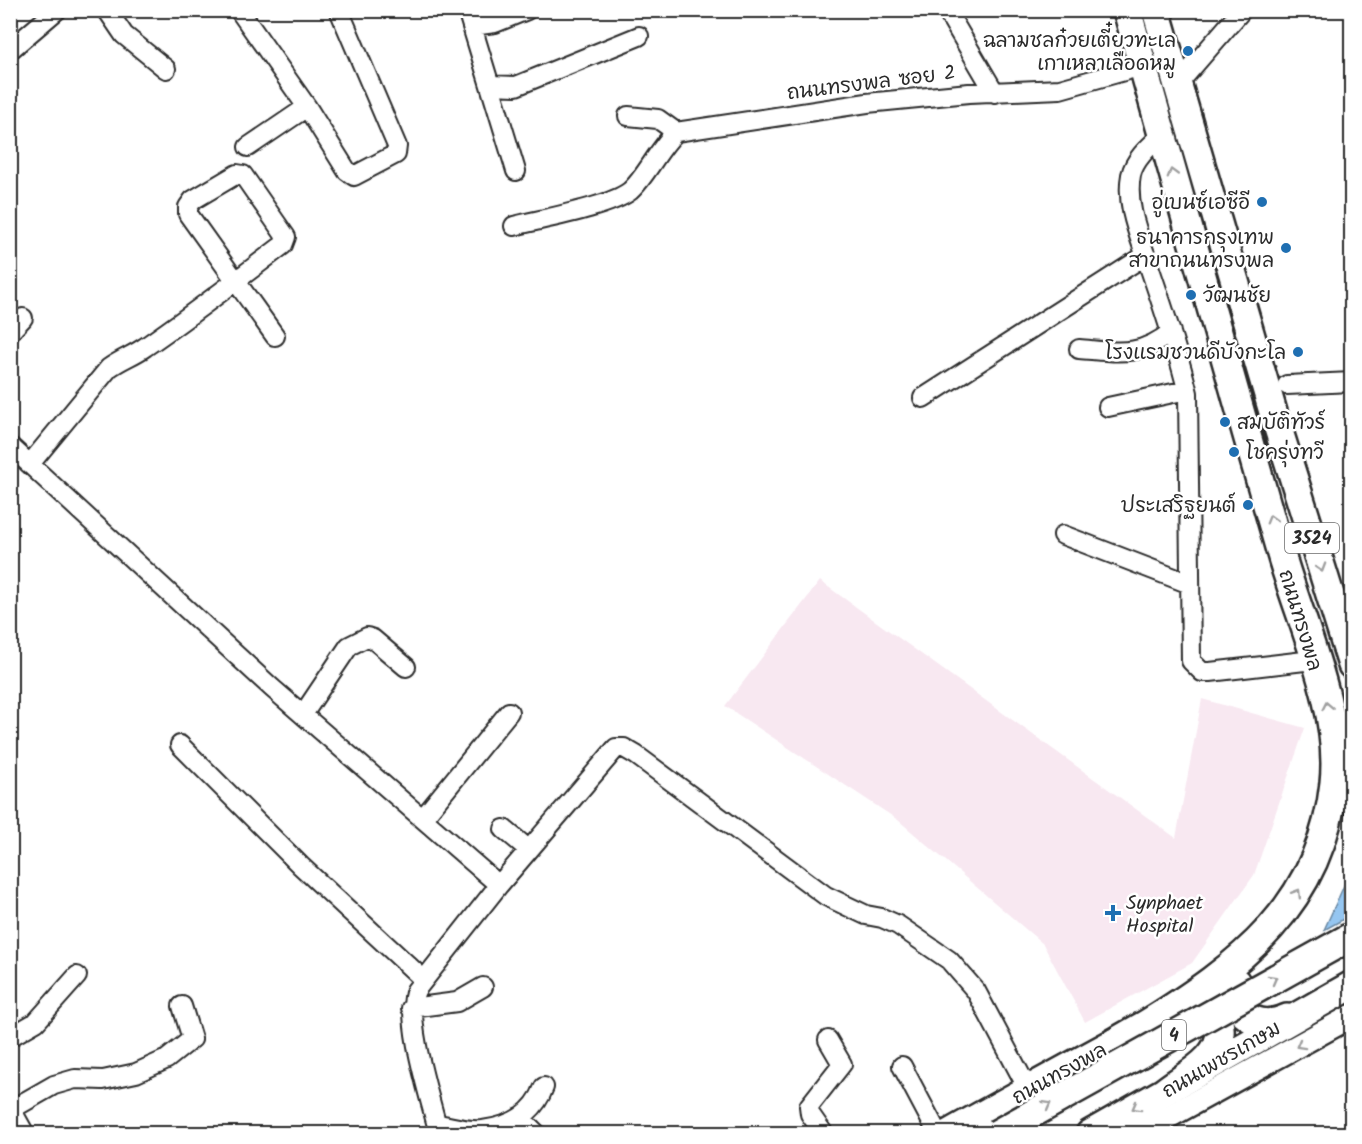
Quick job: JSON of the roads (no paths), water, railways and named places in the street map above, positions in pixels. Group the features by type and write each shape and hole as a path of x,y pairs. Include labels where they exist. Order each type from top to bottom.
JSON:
{"highway":[{"name":"ถนนทรงพล","path":"948,1134 1140,1028 1204,988 1244,957 1270,930 1302,885 1321,840 1334,785 1333,739 1324,694 1126,10"},
{"name":"ถนนทรงพล","path":"1156,10 1259,361 1352,665"},
{"path":"1230,371 1259,361"},
{"path":"1270,930 1265,943 1235,983 1231,996 1243,1015 1262,1024 1283,1020 1305,1011"},
{"name":"4","path":"996,1134 1352,936"},
{"name":"ถนนเพชรเกษม","path":"1090,1134 1352,985"},
{"path":"1140,1028 1196,1005 1207,1008 1217,1017 1220,1028 1216,1049 1166,1091"}],"main road":[{"path":"1137,1134 1352,1017"}],"street":[{"path":"10,50 57,10"},
{"path":"107,10 124,35 166,69"},
{"path":"239,10 307,107 347,171 354,176 396,154 397,146 339,10"},
{"path":"516,171 470,18 495,23 527,10"},
{"path":"1177,85 1242,10"},
{"path":"948,13 995,93"},
{"path":"490,86 516,86 639,36"},
{"name":"ถนนทรงพล ซอย 2","path":"676,132 867,103 1060,89 1142,66"},
{"path":"248,147 307,107"},
{"path":"514,226 604,202 630,191 664,143 676,132 658,119 628,116"},
{"path":"1162,135 1139,157 1131,174 1130,195 1135,227 1171,332 1187,390 1191,661 1202,672 1313,660"},
{"path":"30,464 109,368 120,359 142,350 235,281 283,245 286,237 243,175 237,174 193,200 188,207 188,214 235,281 274,336"},
{"path":"923,398 1146,255"},
{"path":"10,332 23,318"},
{"path":"1079,349 1140,351 1156,344 1171,332"},
{"path":"1287,385 1352,382"},
{"path":"1108,407 1187,390"},
{"path":"10,446 272,688 304,713 499,885"},
{"path":"1063,535 1190,584"},
{"path":"304,713 349,646 360,639 367,637 373,639 406,667"},
{"path":"423,818 509,712"},
{"path":"180,745 301,866 424,980"},
{"path":"544,1087 537,1104 520,1117 482,1131 438,1129 422,1067 411,1008 413,997 499,885 610,754 616,748 624,748 826,896 866,915 882,918 898,925 949,960 976,991 1028,1089"},
{"path":"504,829 529,850"},
{"path":"10,1037 36,1022 77,976"},
{"path":"411,1008 457,1002 483,987"},
{"path":"25,1134 11,1108 54,1085 75,1079 122,1078 167,1059 192,1039 182,1006"},
{"path":"824,1134 810,1114 809,1106 842,1064 828,1040"},
{"path":"902,1066 938,1134"},
{"path":"520,1117 537,1134"}],"water":[{"path":"1351,870 1351,915 1324,930"}],"place":[{"name":"ฉลามชลก๋วยเตี๋ยวทะเล เกาเหลาเลือดหมู","path":"1188,51"},
{"name":"อู่เบนซ์เอซีอี","path":"1262,202"},
{"name":"ธนาคารกรุงเทพ สาขาถนนทรงพล","path":"1286,248"},
{"name":"วัฒนชัย","path":"1191,295"},
{"name":"โรงแรมชวนดีบังกะโล","path":"1298,352"},
{"name":"สมบัติทัวร์","path":"1225,422"},
{"name":"โชครุ่งทวี","path":"1234,452"},
{"name":"ประเสริฐยนต์","path":"1248,505"},
{"name":"Synphaet Hospital","path":"1113,913"}]}
